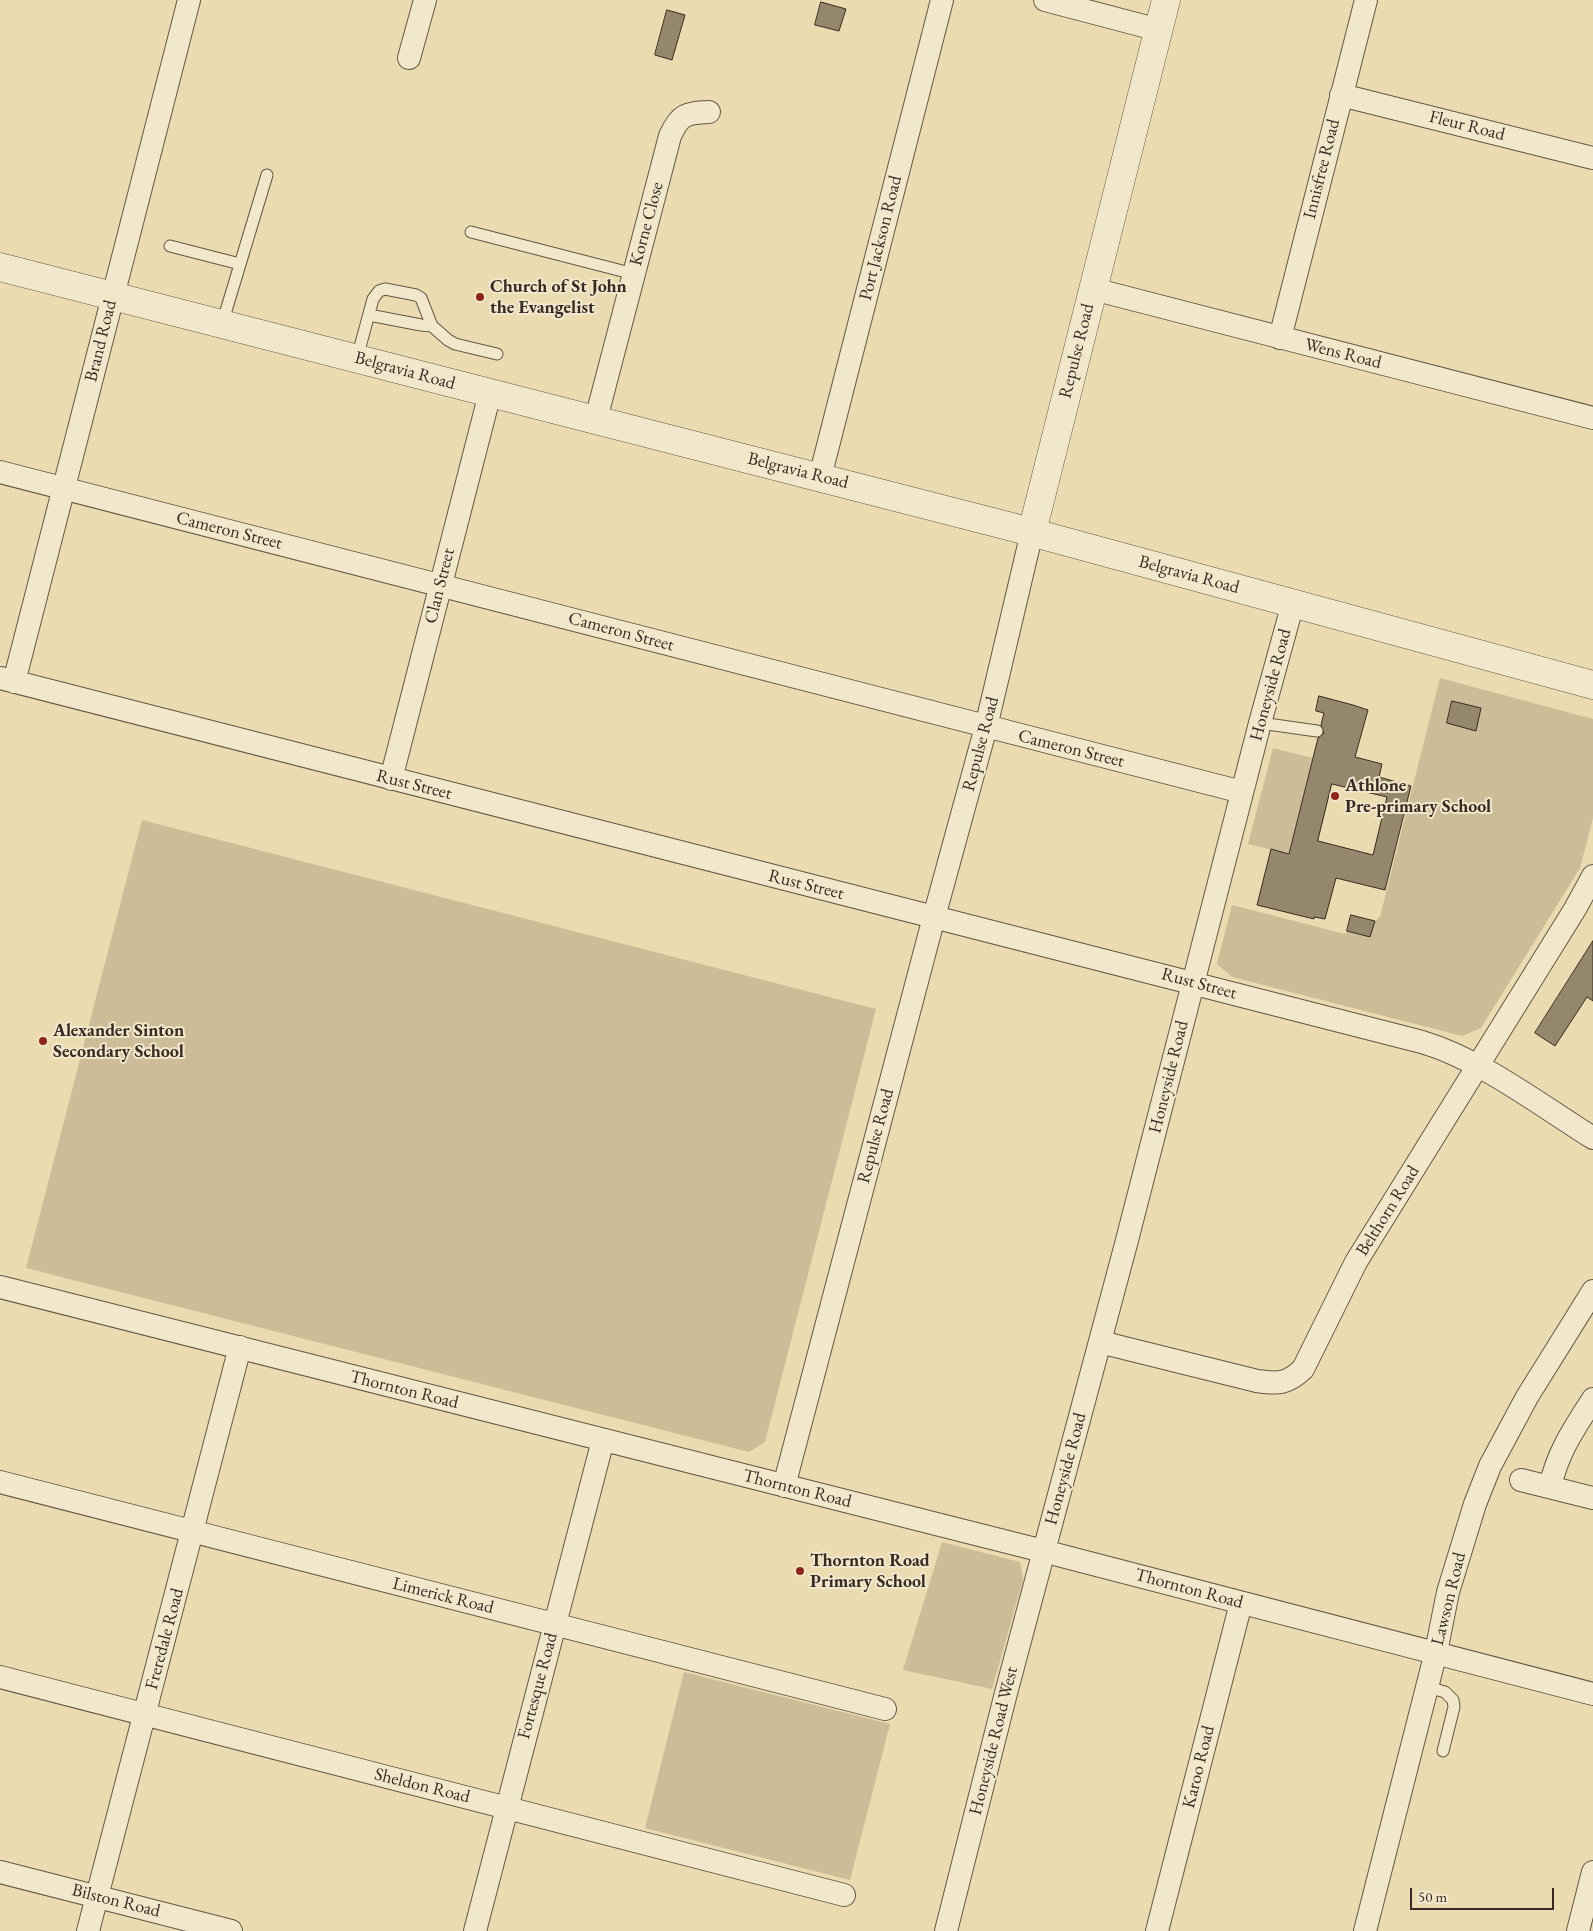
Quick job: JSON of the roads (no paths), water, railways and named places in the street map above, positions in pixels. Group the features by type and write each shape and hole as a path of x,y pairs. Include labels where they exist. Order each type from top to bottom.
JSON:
{"street":[{"name":"Brand Road","path":"7,680 64,488 189,0"},
{"path":"409,58 425,0"},
{"name":"Port Jackson Road","path":"820,477 942,0"},
{"path":"1046,0 1159,30"},
{"name":"Repulse Road","path":"784,1486 986,727 1032,532 1166,0"},
{"name":"Innisfree Road","path":"1280,338 1340,95 1366,0"},
{"name":"Fleur Road","path":"1340,95 1593,158"},
{"name":"Korne Close","path":"596,419 670,136 676,123 684,116 692,113 709,112"},
{"name":"Belgravia Road","path":"0,266 1032,532 1593,685"},
{"name":"Wens Road","path":"1092,290 1593,418"},
{"name":"Clan Street","path":"391,779 490,393"},
{"name":"Cameron Street","path":"0,472 1242,792"},
{"name":"Honeyside Road","path":"1044,1551 1292,603"},
{"name":"Rust Street","path":"7,680 1446,1049 1478,1065 1593,1138"},
{"name":"Belthorn Road","path":"1100,1342 1275,1384 1291,1380 1303,1369 1356,1262 1575,909 1593,876"},
{"name":"Thornton Road","path":"0,1287 1044,1551 1593,1694"},
{"name":"Lawson Road","path":"1365,1931 1436,1652 1448,1592 1475,1504 1490,1466 1527,1397 1593,1291"},
{"name":"Freredale Road","path":"88,1931 240,1347"},
{"path":"1550,1487 1555,1466 1563,1447 1593,1399"},
{"name":"Fortesque Road","path":"475,1931 603,1440"},
{"path":"1521,1480 1593,1498"},
{"name":"Limerick Road","path":"0,1482 885,1709"},
{"name":"Honeyside Road West","path":"946,1931 1044,1551"},
{"name":"Karoo Road","path":"1156,1931 1241,1603"},
{"name":"Sheldon Road","path":"0,1677 844,1895"},
{"name":"Bilston Road","path":"0,1872 232,1931"},
{"path":"1578,1931 1593,1872"}],"lane":[{"path":"222,324 267,175"},
{"path":"471,232 634,274"},
{"path":"170,246 240,264"},
{"path":"356,358 375,295 379,291 389,289 416,295 421,298 432,326 448,340 455,344 497,354"},
{"path":"369,316 432,326"},
{"path":"1260,723 1317,731"},
{"path":"1427,1687 1445,1692 1453,1700 1454,1707 1443,1751"}],"place":[{"name":"Church of St John the Evangelist","path":"480,297"},
{"name":"Athlone Pre-primary School","path":"1335,796"},
{"name":"Alexander Sinton Secondary School","path":"43,1041"},
{"name":"Thornton Road Primary School","path":"800,1571"}]}
